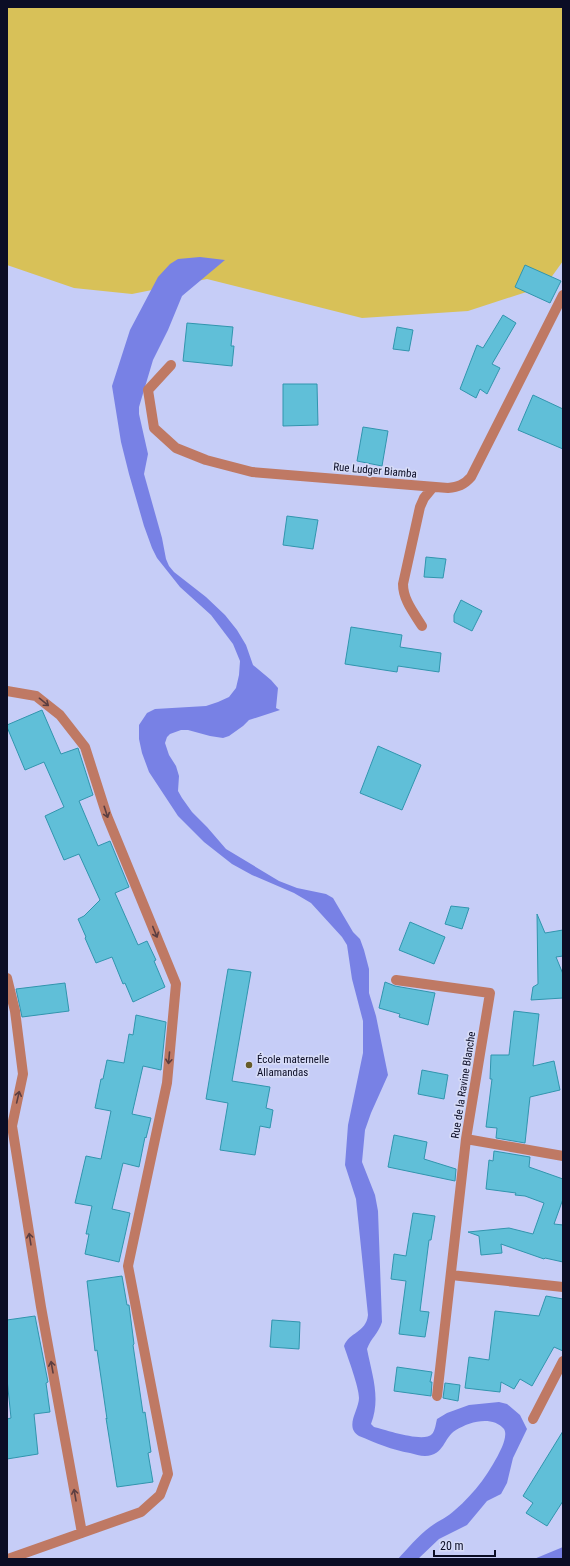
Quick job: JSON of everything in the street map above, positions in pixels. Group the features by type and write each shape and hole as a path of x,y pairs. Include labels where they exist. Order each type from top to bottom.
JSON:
{"street":[{"name":"Rue Ludger Biamba","path":"171,365 148,390 154,428 176,448 206,460 252,472 433,487 458,487 466,483 471,477 563,295"},
{"path":"422,626 408,604 404,595 403,584 420,507 424,498 433,487"},
{"path":"7,691 36,696 60,715 85,747 107,816 176,984 167,1083 128,1266 168,1474 160,1495 141,1512 8,1559"},
{"path":"7,978 16,1011 23,1074 12,1126 41,1307 82,1533"},
{"name":"Rue de la Ravine Blanche","path":"396,980 490,994 466,1139 438,1396"},
{"path":"466,1139 563,1156"},
{"path":"451,1276 563,1287"},
{"path":"533,1419 563,1362"}],"shaded area":[{"path":"7,7 563,7 563,261 545,286 468,311 362,318 207,279 132,294 74,288 7,265"}],"water":[{"path":"200,257 225,260 182,296 168,330 153,360 139,407 139,414 148,454 144,474 169,566 174,572 206,597 225,615 237,630 246,645 253,665 278,688 276,708 280,710 249,720 229,736 223,738 188,730 181,730 170,734 165,743 179,776 178,791 192,812 226,849 279,881 297,888 326,894 333,898 353,932 360,939 364,950 369,969 369,993 376,1016 388,1075 365,1130 362,1162 375,1195 378,1211 382,1322 379,1330 370,1342 367,1349 375,1386 375,1405 371,1424 374,1427 413,1437 428,1436 433,1433 437,1419 447,1413 469,1405 499,1402 507,1404 520,1415 527,1429 513,1458 507,1483 501,1494 487,1501 467,1525 439,1539 418,1559 398,1559 421,1534 446,1517 476,1489 498,1456 504,1443 505,1433 504,1429 493,1422 480,1421 467,1424 452,1433 436,1453 425,1456 378,1444 359,1436 353,1428 352,1423 358,1403 359,1393 344,1346 346,1341 361,1329 367,1321 368,1315 356,1199 345,1165 348,1125 363,1053 363,1021 352,979 347,945 342,937 311,903 294,893 252,875 232,864 204,842 178,816 149,772 139,739 139,725 147,713 155,709 206,706 218,702 229,697 236,688 239,675 240,661 233,644 211,615 180,587 157,558 152,548 144,526 121,442 112,386 130,330 158,277 170,264 178,259"},
{"path":"563,1547 563,1559 534,1559"}],"building":[{"path":"525,265 561,281 550,303 515,287"},
{"path":"503,315 516,323 492,364 500,368 487,394 480,389 476,398 460,389 477,345 483,348"},
{"path":"187,323 233,327 231,346 234,346 232,366 183,361"},
{"path":"397,327 413,330 409,351 393,349"},
{"path":"283,384 317,384 318,425 283,426"},
{"path":"533,395 563,409 563,449 518,430"},
{"path":"363,427 388,431 382,466 357,461"},
{"path":"287,516 318,520 313,549 283,545"},
{"path":"426,557 446,559 443,578 424,577"},
{"path":"461,600 482,611 472,631 454,622 454,615"},
{"path":"351,627 402,635 400,647 441,653 439,672 398,666 397,672 345,664"},
{"path":"42,710 61,754 78,748 93,795 79,801 98,846 110,841 129,887 115,893 138,945 147,941 156,960 154,961 165,987 133,1002 125,983 123,984 112,957 96,963 85,938 86,937 78,919 84,916 100,900 79,854 64,860 45,816 64,807 44,762 25,770 7,727 7,725"},
{"path":"378,746 421,765 402,810 360,793"},
{"path":"451,906 469,908 462,929 445,924"},
{"path":"537,914 545,933 563,930 563,956 556,957 563,974 563,998 531,1000 533,987 538,984"},
{"path":"410,922 445,937 434,964 399,950"},
{"path":"228,969 251,972 232,1081 270,1087 266,1108 273,1110 270,1128 260,1126 255,1155 220,1150 228,1103 206,1099"},
{"path":"385,982 395,986 435,993 428,1025 399,1017 400,1014 379,1008"},
{"path":"65,983 69,1011 22,1017 16,989"},
{"path":"514,1011 539,1014 533,1066 554,1061 560,1090 530,1097 525,1143 496,1138 497,1128 486,1127 492,1079 490,1079 491,1055 509,1055"},
{"path":"136,1015 166,1022 161,1070 143,1066 132,1114 151,1118 146,1138 145,1137 139,1167 123,1163 112,1209 130,1213 119,1262 85,1254 89,1234 86,1234 92,1206 75,1203 86,1156 101,1159 111,1111 95,1108 101,1079 103,1079 107,1060 124,1063 129,1034 133,1035"},
{"path":"422,1070 448,1075 444,1099 418,1094"},
{"path":"394,1135 427,1142 424,1159 456,1169 455,1181 388,1167"},
{"path":"494,1151 530,1157 529,1167 563,1179 563,1199 554,1224 563,1225 563,1262 544,1259 501,1244 502,1253 481,1255 479,1236 468,1232 509,1228 533,1234 544,1203 525,1196 515,1195 516,1193 486,1189 489,1160 493,1161"},
{"path":"413,1213 435,1216 431,1240 429,1240 420,1311 429,1312 425,1337 399,1334 406,1281 391,1279 394,1254 406,1256"},
{"path":"122,1276 127,1305 129,1305 143,1413 145,1412 151,1452 148,1453 153,1482 117,1487 97,1350 95,1351 87,1281"},
{"path":"546,1296 563,1299 563,1351 554,1347 532,1386 520,1379 514,1389 501,1382 500,1392 465,1388 469,1357 489,1360 495,1311 539,1316"},
{"path":"35,1316 48,1382 46,1383 50,1412 34,1414 38,1454 7,1459 7,1419 11,1418 7,1379 7,1320"},
{"path":"272,1320 300,1322 299,1349 270,1347"},
{"path":"397,1367 432,1372 430,1382 432,1382 431,1396 394,1391"},
{"path":"445,1383 460,1385 458,1401 443,1398"},
{"path":"563,1431 563,1501 547,1526 526,1513 533,1503 523,1496"}],"place":[{"name":"École maternelle Allamandas","path":"249,1065"}]}
